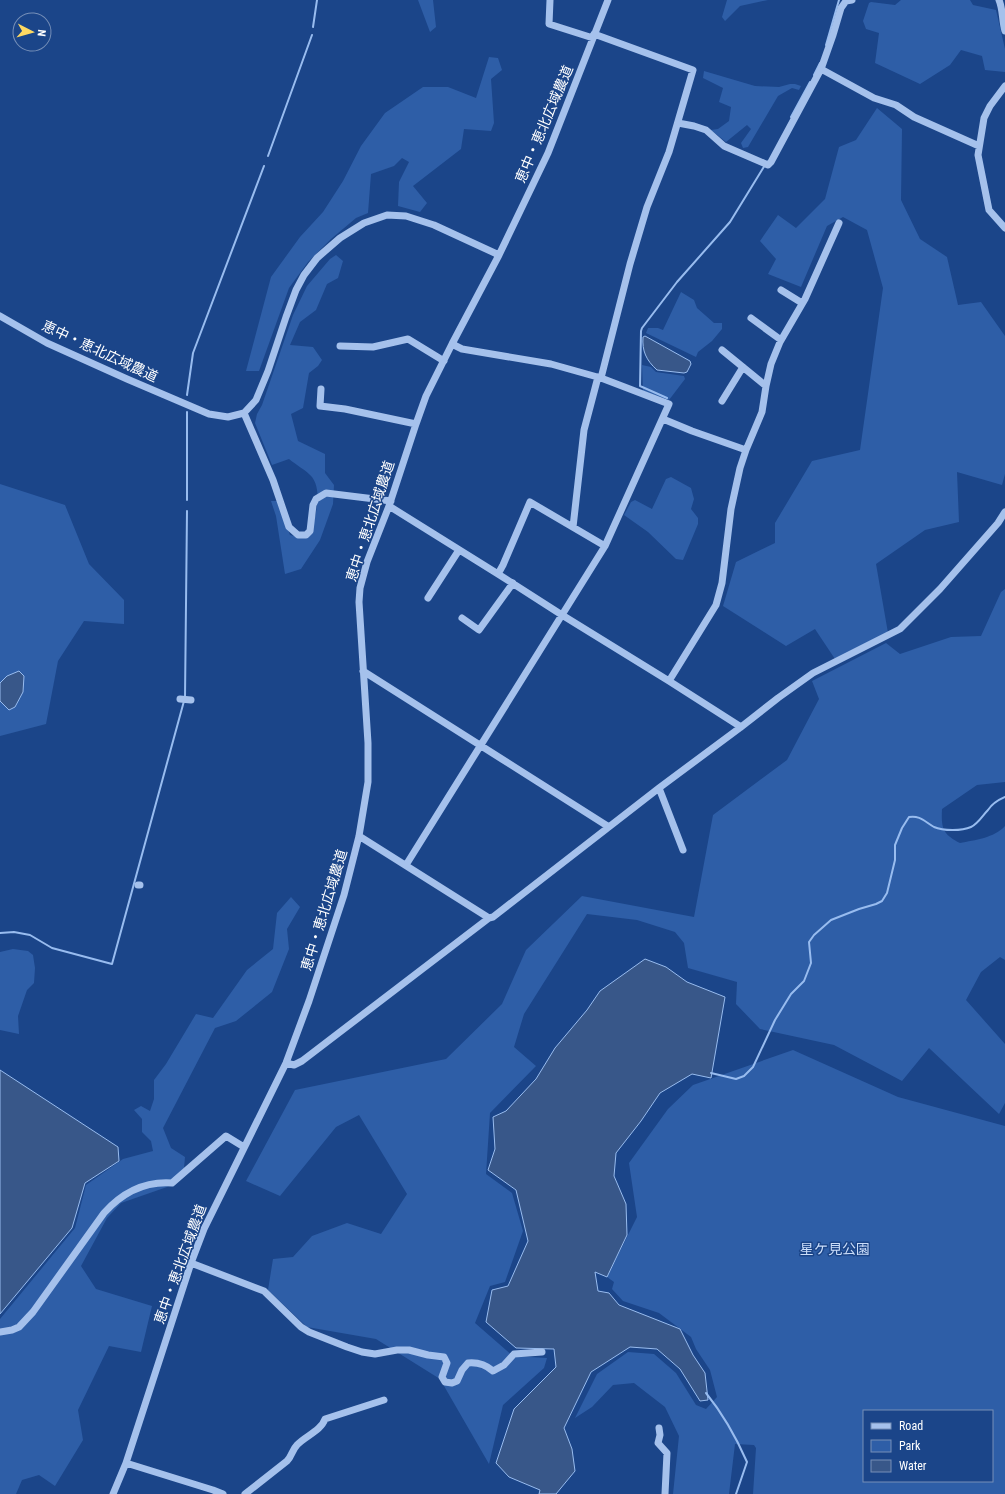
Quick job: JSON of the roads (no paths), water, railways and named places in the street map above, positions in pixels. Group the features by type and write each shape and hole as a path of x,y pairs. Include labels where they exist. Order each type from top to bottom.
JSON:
{"street":[{"path":"550,0 548,24 593,36 693,70 669,152 647,207 584,430 573,527"},
{"name":"恵中・恵北広域農道","path":"113,1494 126,1463 191,1263 204,1229 286,1063 302,1023 342,901 359,836 368,782 368,743 360,617 360,588 367,562 390,504 426,396 499,255 548,153 608,0"},
{"path":"678,123 706,130 724,146 768,165 772,162 821,70 841,8 846,1 852,0"},
{"path":"999,0 1001,4 1002,21 1005,31"},
{"path":"821,70 874,98 896,105 914,117 979,146"},
{"path":"1005,86 990,106 984,118 978,155 989,210 1005,228"},
{"path":"499,255 434,225 406,216 387,215 364,224 340,238 317,258 304,275 296,290 261,390 256,400 244,412 273,480 289,527 295,534 302,536 306,535 310,531 313,506 316,499 326,493 390,504 459,550 669,681 741,728"},
{"path":"669,681 716,605 722,583 731,509 740,468 762,412 771,364 781,340 802,303 839,223"},
{"path":"781,290 802,303"},
{"name":"恵中・恵北広域農道","path":"0,316 47,343 209,414 228,417 244,412"},
{"path":"751,318 781,340"},
{"path":"340,346 373,346 408,339 444,361"},
{"path":"406,865 479,746 558,624 562,615 605,546 669,404 600,377 551,364 462,349 452,344"},
{"path":"722,350 766,386"},
{"path":"722,401 743,367"},
{"path":"321,389 320,406 345,409 416,424"},
{"path":"663,419 746,450"},
{"path":"498,574 530,502 605,546"},
{"path":"286,1063 294,1065 302,1061 489,918 493,917 659,788 813,673 900,629 940,589 998,523 1005,512"},
{"path":"428,598 459,550"},
{"path":"462,618 479,630 513,583"},
{"path":"363,671 479,746 609,827"},
{"path":"180,699 190,700"},
{"path":"659,788 683,850"},
{"path":"359,836 489,918"},
{"path":"0,1332 19,1327 33,1312 114,1201 131,1190 160,1182 172,1184 226,1136 244,1147"},
{"path":"191,1263 264,1291 301,1327 309,1332 346,1347 375,1354 397,1350 409,1350 444,1357 447,1363 442,1377 445,1382 452,1383 457,1381 462,1370 468,1363 474,1362 488,1366 493,1371 504,1365 514,1354 542,1352"},
{"path":"245,1494 287,1461 297,1444 321,1426 325,1419 384,1400"},
{"path":"659,1428 660,1435 658,1443 667,1453 665,1494"},
{"path":"126,1463 223,1494"}],"water":[{"path":"645,336 690,361 691,364 687,372 657,370 650,363 644,351 643,337"},
{"path":"19,671 24,676 23,692 15,707 9,710 0,701 0,683 7,676"},
{"path":"645,959 666,967 687,982 725,997 711,1078 692,1074 660,1093 641,1121 616,1153 614,1176 626,1204 627,1235 607,1277 595,1272 598,1291 609,1293 619,1305 680,1329 693,1355 705,1373 708,1400 700,1401 680,1369 657,1349 630,1347 591,1372 564,1428 572,1449 575,1471 556,1494 539,1494 540,1490 509,1477 496,1463 514,1409 556,1367 554,1349 516,1348 486,1322 492,1290 508,1286 528,1241 516,1190 488,1170 495,1149 493,1117 506,1111 536,1079 555,1048 587,1010 600,991"},
{"path":"0,1070 118,1147 119,1161 85,1183 72,1228 0,1314"}],"waterway":[{"path":"313,27 317,0"},
{"path":"826,45 839,0"},
{"path":"268,156 312,35"},
{"path":"814,75 820,63"},
{"path":"791,117 810,82"},
{"path":"667,398 640,386 642,328 677,282 730,222 765,165"},
{"path":"187,395 193,353 264,166"},
{"path":"187,412 187,500"},
{"path":"185,697 187,511"},
{"path":"0,933 14,932 30,935 52,948 112,964 184,701"},
{"path":"711,1073 736,1079 744,1076 753,1067 775,1020 791,994 804,981 811,963 809,942 814,935 831,920 882,901 887,893 895,860 895,845 902,828 909,817 922,819 934,827 947,830 958,830 971,827 976,824 993,804 1005,797"},
{"path":"706,1393 729,1426 747,1462 736,1494"}],"park label":[{"name":"星ケ見公園","path":"835,1249"}]}
